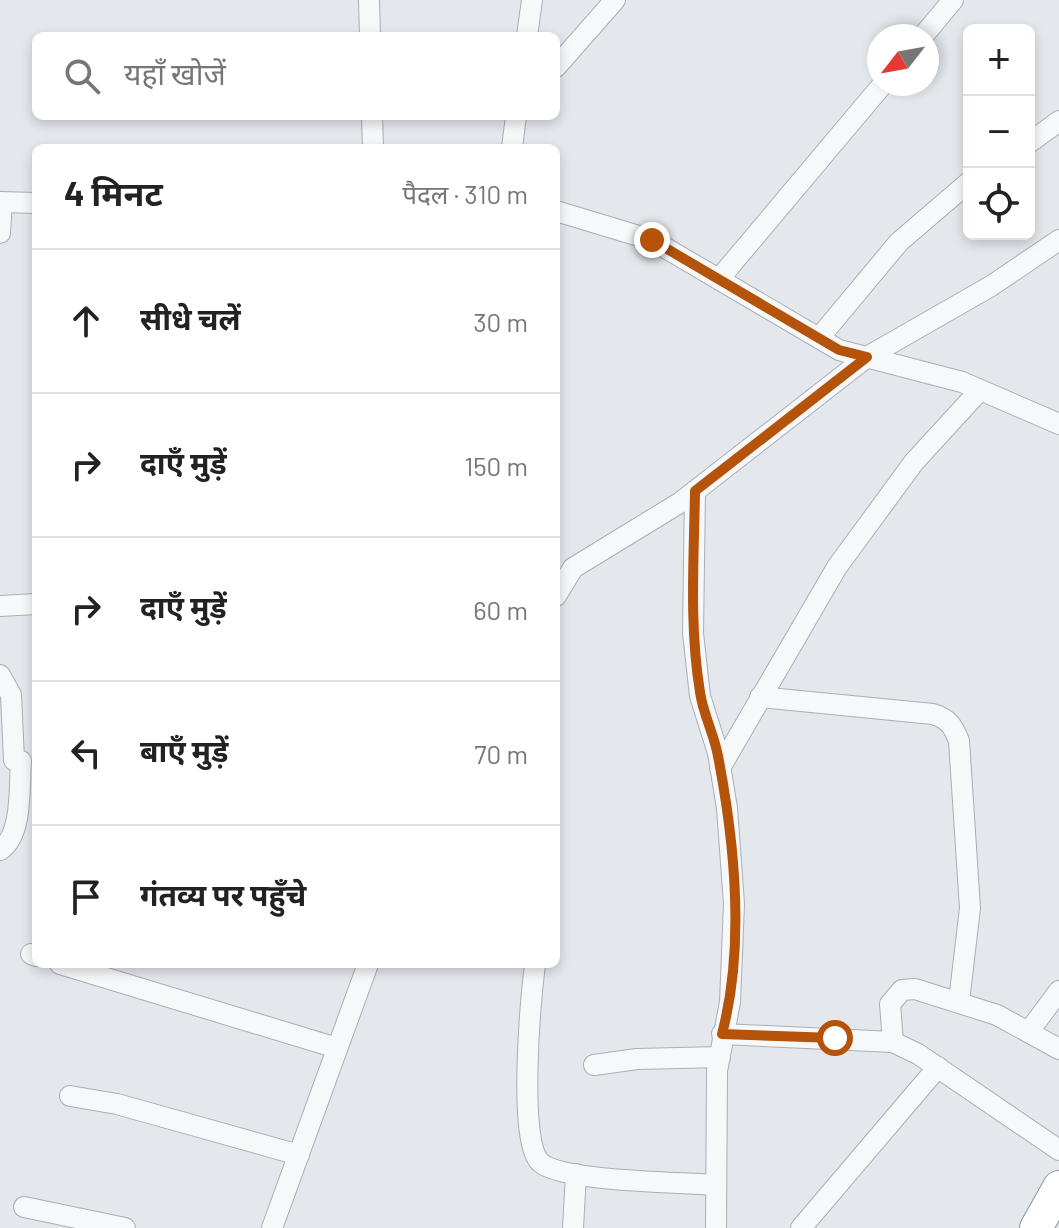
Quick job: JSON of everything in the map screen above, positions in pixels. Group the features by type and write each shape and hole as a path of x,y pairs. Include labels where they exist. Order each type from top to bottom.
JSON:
{"highway":[{"path":"1036,1228 1059,1187"}],"street":[{"path":"369,0 370,32"},
{"path":"528,32 532,0"},
{"path":"560,62 615,0"},
{"path":"933,24 953,0"},
{"path":"719,279 873,96"},
{"path":"372,120 373,144"},
{"path":"512,144 516,120"},
{"path":"1035,139 1059,121"},
{"path":"819,338 899,242 963,187"},
{"path":"0,233 1,202 32,203"},
{"path":"560,212 652,240 839,350 980,390 1059,424"},
{"path":"560,589 573,568 695,491 867,357 991,286 1059,240"},
{"path":"720,768 837,567 914,462 980,390"},
{"path":"695,491 693,633 700,696 720,768 727,808 734,904 730,1002 720,1057 716,1228"},
{"path":"0,606 32,604"},
{"path":"0,675 11,695 18,761 14,831 8,845 0,850"},
{"path":"760,697 933,714 946,718 954,727 959,741 970,908 959,1001"},
{"path":"73,968 337,1048"},
{"path":"272,1228 367,968"},
{"path":"534,968 528,1018 533,1153 543,1165 576,1174 716,1185"},
{"path":"893,1042 890,1004 902,990 915,989 959,1001 1030,1030 1059,1049"},
{"path":"1030,1030 1059,991"},
{"path":"722,1034 893,1042 938,1067 1059,1150"},
{"path":"594,1065 637,1059 720,1057"},
{"path":"801,1228 938,1067"},
{"path":"70,1096 117,1104 299,1155"},
{"path":"573,1228 576,1174"},
{"path":"24,1207 125,1228"}],"route":[{"path":"652,240 839,350 867,357 695,491 693,633 700,696 718,753 727,808 734,904 730,1002 722,1034 835,1038"}]}
